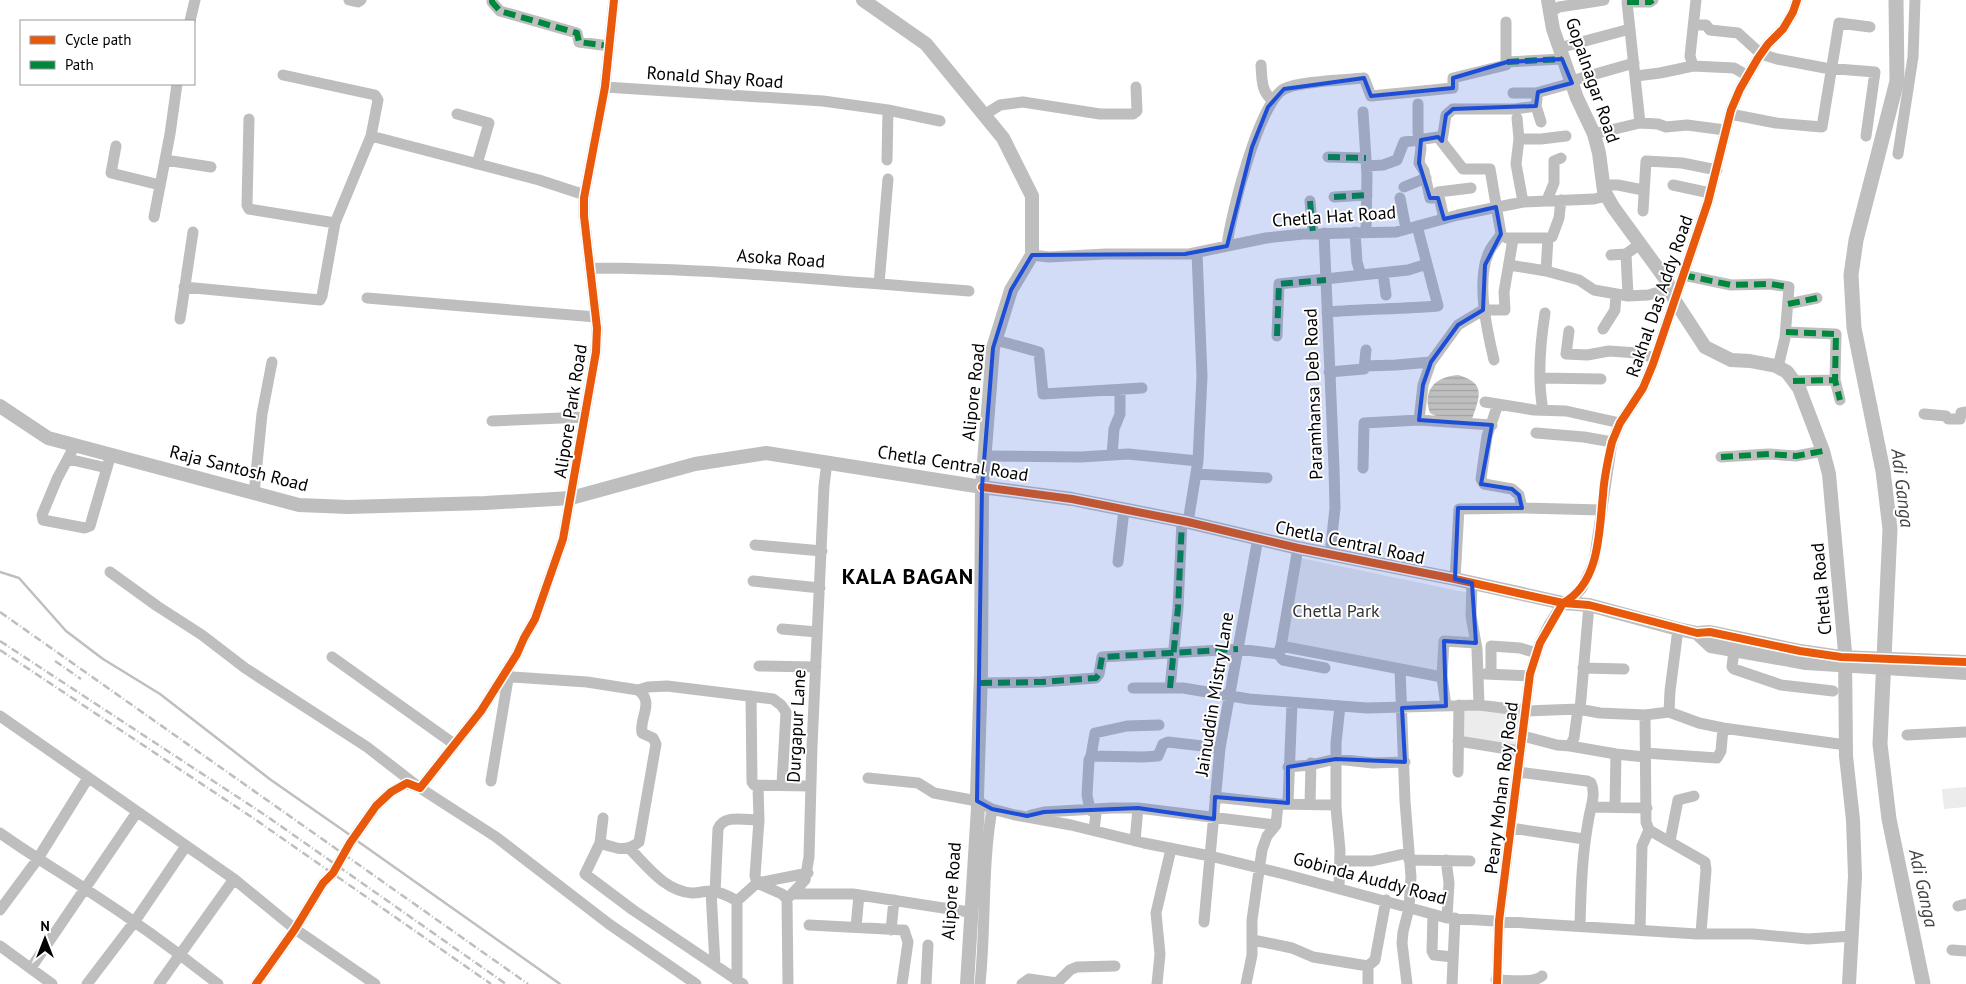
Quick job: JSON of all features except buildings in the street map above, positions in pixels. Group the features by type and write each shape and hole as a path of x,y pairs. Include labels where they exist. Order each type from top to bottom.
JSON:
{"main road":[{"path":"864,0 926,44 1003,138 1032,196 1032,256"},
{"name":"Gopalnagar Road","path":"1549,6 1552,29 1571,82 1594,134 1605,190 1667,281 1673,295"},
{"name":"Alipore Road","path":"967,984 981,806 982,487 993,348 1011,290 1032,256"},
{"name":"Chetla Road","path":"1673,295 1705,347 1730,360 1750,361 1778,367 1787,372 1799,388 1823,451 1829,474 1845,652 1846,745 1853,820 1855,876 1850,984"},
{"name":"Raja Santosh Road","path":"0,406 48,438 300,505 340,507 571,498"},
{"name":"Chetla Central Road","path":"571,498 695,464 759,453 1072,500 1124,510 1563,603 1589,605 1678,629 1704,632 1800,651 1837,661"},
{"path":"1704,632 1711,646 1806,663 1837,661 1916,664 1966,662"},
{"path":"1916,664 1966,673"},
{"name":"Alipore Road","path":"963,984 968,912 981,806"}],"street":[{"path":"190,20 196,0"},
{"path":"349,0 358,2 361,0"},
{"path":"492,0 500,11 577,32 579,42 608,46"},
{"name":"Alipore Park Road","path":"420,788 481,711 517,654 535,619 564,539 596,352 596,317 584,216 585,194 605,86 614,0"},
{"path":"1549,6 1559,7 1604,0"},
{"path":"1640,123 1627,2 1650,2 1653,0"},
{"path":"1693,66 1690,56 1696,0"},
{"name":"Rakhal Das Addy Road","path":"1563,603 1574,597 1582,588 1594,562 1612,442 1620,423 1643,388 1655,358 1673,295 1683,275 1710,193 1730,114 1748,76 1761,54 1783,29 1793,12 1797,0"},
{"path":"1898,154 1913,57 1915,0"},
{"path":"1506,22 1507,62"},
{"path":"1730,114 1776,123 1822,127 1838,23 1870,27"},
{"path":"1694,25 1706,25 1710,30 1738,33 1761,54 1830,68 1876,73 1866,136"},
{"path":"1228,246 1229,231 1252,147 1272,100 1284,89 1303,84 1364,78 1371,96 1453,88 1453,78 1506,65 1507,62 1561,53 1630,29"},
{"path":"1513,94 1538,92 1634,63"},
{"path":"1261,65 1262,86 1267,96 1272,100"},
{"path":"1636,76 1693,66 1734,68 1748,76"},
{"path":"184,287 320,300 322,296 335,223 370,136 378,100 375,95 283,75"},
{"path":"154,217 177,85"},
{"name":"Ronald Shay Road","path":"605,86 823,102 888,110 940,120"},
{"path":"984,115 1000,105 1023,102 1100,114 1133,114 1137,111 1136,86"},
{"path":"1538,92 1536,106 1541,122"},
{"path":"1418,104 1419,163 1426,178 1430,198 1438,198"},
{"path":"1442,141 1446,115 1453,109 1515,109 1536,106"},
{"path":"886,160 888,110"},
{"path":"1361,275 1357,262 1367,195 1367,162 1363,112"},
{"path":"457,114 489,123 477,164"},
{"path":"1517,118 1516,164 1523,202"},
{"path":"249,119 247,205 249,209 335,223"},
{"path":"1594,134 1640,123 1658,124 1666,127 1687,124 1725,130"},
{"path":"370,136 539,180 585,194"},
{"path":"1328,157 1383,165 1397,160 1404,142 1438,136 1463,169 1490,169 1500,237 1490,250 1485,265 1483,310 1487,318 1494,360"},
{"path":"1518,139 1566,136"},
{"path":"116,146 111,173 160,185"},
{"path":"1547,200 1554,182 1554,161 1561,158"},
{"path":"165,160 211,167"},
{"path":"1643,211 1646,161 1682,163 1717,170"},
{"path":"1404,186 1426,178"},
{"path":"880,284 888,179"},
{"name":"Chetla Hat Road","path":"1032,256 1190,254 1266,238 1319,233 1396,232 1444,219 1523,202 1594,199 1605,190 1618,185 1643,190"},
{"path":"1673,185 1710,193"},
{"path":"1444,219 1438,192 1471,188"},
{"path":"1334,197 1367,195"},
{"path":"1327,312 1372,308 1438,306 1428,264 1400,198"},
{"path":"1500,237 1513,239 1552,237 1560,218 1561,200"},
{"name":"Paramhansa Deb Road","path":"1310,201 1319,233 1326,280 1335,508 1330,554"},
{"path":"180,319 193,232"},
{"path":"1546,271 1548,238"},
{"path":"1419,420 1423,385 1432,362 1458,326 1483,310 1505,310 1504,292 1513,239"},
{"path":"1611,255 1626,254 1640,244"},
{"path":"1170,688 1185,522 1198,461 1202,376 1197,253"},
{"path":"1604,329 1622,295 1626,254"},
{"path":"1277,336 1279,284 1408,270 1428,264"},
{"path":"1509,265 1546,271 1579,280 1594,290 1622,295 1673,295"},
{"name":"Asoka Road","path":"590,268 661,268 823,278 968,291"},
{"path":"1384,273 1386,295"},
{"path":"1683,275 1730,285 1770,284 1789,287 1786,332 1778,367"},
{"path":"368,298 596,317"},
{"path":"1788,304 1817,298"},
{"path":"1543,410 1540,347 1545,313"},
{"path":"1569,331 1566,354 1587,355 1609,351 1655,358"},
{"path":"1786,332 1836,334 1836,380 1840,400"},
{"path":"996,340 1039,352 1043,394 1142,388"},
{"path":"1330,372 1364,369 1366,350"},
{"path":"254,494 262,414 272,362"},
{"path":"1364,366 1432,362"},
{"path":"1540,378 1601,379"},
{"path":"1793,380 1836,380"},
{"path":"1112,455 1114,429 1120,414 1120,390"},
{"path":"1485,402 1543,410 1566,411 1620,423"},
{"path":"1498,404 1487,436 1481,479 1484,484 1512,489 1519,495 1522,508"},
{"path":"1924,414 1960,419 1961,413 1966,412"},
{"path":"492,421 585,417"},
{"path":"1362,468 1364,423 1419,420 1492,425"},
{"path":"1536,433 1584,437 1612,442"},
{"path":"75,445 57,479 42,515 43,520 85,528 90,526 111,454"},
{"path":"1720,456 1769,454 1796,456 1823,451"},
{"path":"985,456 1081,457 1128,454 1198,461"},
{"path":"68,459 107,468"},
{"name":"Durgapur Lane","path":"808,873 817,632 824,486 827,462"},
{"path":"1196,474 1267,478"},
{"path":"1455,579 1459,509 1602,510"},
{"path":"1118,562 1124,510"},
{"name":"Jainuddin Mistry Lane","path":"1204,922 1220,748 1258,538"},
{"path":"755,546 822,551"},
{"path":"1298,548 1279,650 1283,660 1325,668"},
{"path":"110,572 202,635 245,668 366,746 420,788 496,837 609,924 696,984"},
{"path":"753,581 820,588"},
{"path":"1472,583 1471,616 1476,644 1478,704"},
{"name":"Peary Mohan Roy Road","path":"1497,982 1498,922 1530,676 1540,643 1563,603"},
{"path":"1570,746 1574,738 1579,710 1589,605"},
{"path":"782,629 817,632"},
{"path":"1669,712 1678,629"},
{"path":"1446,706 1442,677 1444,641 1476,644"},
{"path":"1491,674 1491,646 1520,648 1537,653"},
{"path":"980,683 1041,682 1096,678 1099,674 1102,657 1238,649 1279,650 1442,677"},
{"path":"1734,650 1732,667 1734,669 1781,685 1833,691"},
{"path":"332,657 454,744"},
{"path":"759,666 816,667"},
{"path":"1584,668 1624,669"},
{"path":"1400,669 1408,856 1411,882 1409,908 1402,943 1407,984"},
{"path":"1477,674 1530,676"},
{"path":"491,781 508,679 514,677 587,682 638,690 648,687 667,686 773,699 786,712 782,784"},
{"path":"1133,688 1208,691 1229,696 1340,706 1402,708 1478,704 1526,711 1579,710 1646,715 1669,712 1700,723 1723,728 1846,745"},
{"path":"600,843 621,849 630,849 639,842 656,744 652,738 642,732 641,727 646,710 646,702 643,694 638,690"},
{"path":"751,696 752,782 758,786 782,784 810,786"},
{"path":"1246,984 1252,955 1252,920 1261,869 1262,850 1267,836 1276,825 1283,803 1288,767 1292,703"},
{"path":"1339,889 1340,861 1336,805 1336,759 1340,706"},
{"path":"1458,772 1459,706"},
{"path":"1640,930 1642,846 1648,830 1646,822 1646,715"},
{"path":"1,721 186,846 234,880 296,929 375,984"},
{"path":"1090,810 1089,760 1095,733 1127,726 1159,725"},
{"path":"1523,736 1556,745 1616,754 1717,758 1721,751 1723,728"},
{"path":"1907,735 1966,732"},
{"path":"1458,741 1520,751"},
{"path":"1091,756 1133,758 1158,756 1163,744 1168,742 1220,748"},
{"path":"1615,807 1616,754"},
{"path":"1288,767 1310,765 1336,759 1373,763 1404,762"},
{"path":"1310,765 1310,804"},
{"path":"1518,772 1591,783 1594,793 1584,839 1580,925"},
{"path":"0,910 38,860 88,778"},
{"name":"Gobinda Auddy Road","path":"868,778 918,783 934,793 981,806 1210,856 1451,918 1640,930 1753,934 1808,939 1852,936"},
{"path":"256,984 296,929 322,884 333,873 350,843 384,798 407,783 420,788"},
{"path":"758,786 759,820 755,876 758,883 790,896 859,895 968,912"},
{"path":"1670,841 1678,800 1694,796"},
{"path":"1215,797 1283,803 1336,805"},
{"path":"980,984 987,839 981,806"},
{"path":"1591,807 1647,808"},
{"path":"1135,841 1138,808"},
{"path":"1027,816 1044,812 1138,808 1214,819 1276,825"},
{"path":"1090,810 1096,814 1094,830"},
{"path":"30,968 136,812"},
{"path":"603,818 600,843 585,874 633,910 740,982"},
{"path":"715,965 713,892 718,829 720,823 725,820 759,820"},
{"path":"1511,828 1584,839"},
{"path":"1648,830 1705,862 1701,933"},
{"path":"0,833 38,860 135,921 218,984"},
{"path":"87,984 135,921 186,846"},
{"path":"1157,984 1160,954 1156,913 1171,848"},
{"path":"630,849 662,882 680,890 692,893 713,892 728,896 737,901"},
{"path":"1340,861 1372,861 1408,856 1470,861"},
{"path":"1446,860 1453,957 1452,984"},
{"path":"737,901 758,883 808,873 806,880 790,896 788,984"},
{"path":"159,984 234,880"},
{"path":"856,927 859,895"},
{"path":"890,930 894,900"},
{"path":"1368,984 1368,966 1375,960 1386,900"},
{"path":"737,901 740,982"},
{"path":"1434,915 1432,951 1434,955 1453,957"},
{"path":"809,926 904,930 908,942 902,984"},
{"path":"1253,940 1292,948 1312,957 1368,966"},
{"path":"926,984 928,945"},
{"path":"0,946 52,984"},
{"path":"1952,950 1966,950"},
{"path":"1022,984 1029,979 1057,982 1070,970 1077,967 1115,966"},
{"path":"1497,982 1532,981 1538,980 1542,976"}],"highlighted area":[{"path":"1562,59 1572,83 1538,92 1536,106 1453,109 1446,115 1442,141 1438,137 1421,140 1419,163 1430,198 1438,198 1444,219 1496,207 1501,234 1485,265 1483,310 1458,325 1431,362 1423,385 1419,420 1492,425 1481,484 1512,489 1519,495 1522,508 1458,508 1455,579 1472,583 1476,643 1444,641 1446,706 1402,708 1405,762 1336,759 1288,767 1288,803 1215,797 1214,819 1138,808 1044,812 1027,816 992,809 977,801 982,487 993,348 1011,290 1032,255 1185,254 1227,246 1252,147 1268,107 1284,89 1364,78 1371,96 1453,88 1453,78 1507,62"}],"green space":[{"name":"Chetla Park","path":"1296,557 1469,593 1472,639 1440,638 1441,673 1284,645"},
{"path":"1460,707 1524,712 1518,748 1460,739"},
{"path":"1966,787 1966,807 1944,809 1942,789"}],"shaded area":[{"path":"1458,375 1467,378 1477,386 1477,404 1472,419 1444,420 1430,413 1428,398 1432,386 1450,376"}],"waterway":[{"name":"Adi Ganga","path":"1896,0 1897,81 1856,240 1851,275 1854,328 1883,471 1890,529 1880,744 1889,819 1923,984"},
{"path":"0,572 19,578 66,631 103,659 160,694 271,780 350,835"},
{"path":"356,840 560,984"}],"railway":[{"path":"0,612 528,984"},
{"path":"0,641 265,815 506,984"},
{"path":"0,650 256,820 491,984"},
{"path":"55,661 81,679"}],"marked path":[{"path":"492,0 500,11 577,33 579,42 609,46"},
{"path":"1627,2 1650,2 1653,0"},
{"path":"1507,62 1562,59"},
{"path":"1328,157 1366,158"},
{"path":"1334,197 1367,195"},
{"path":"1310,201 1313,233"},
{"path":"1683,275 1731,285 1770,284 1789,287"},
{"path":"1277,336 1279,284 1326,280"},
{"path":"1788,304 1817,298"},
{"path":"1786,332 1836,334 1835,380 1840,400"},
{"path":"1793,381 1835,380"},
{"path":"1721,457 1769,454 1796,456 1823,451"},
{"path":"1170,688 1178,608 1182,521"},
{"path":"980,683 1041,682 1096,678 1099,674 1102,657 1238,649"}],"cycle path":[{"path":"256,984 295,929 323,883 333,873 350,843 376,806 391,792 407,783 420,788 481,711 517,654 535,619 563,539 596,352 597,328 584,216 584,198 605,87 614,0"},
{"path":"1563,603 1575,594 1591,570 1598,540 1604,482 1612,442 1620,423 1643,388 1653,364 1708,202 1731,110 1740,89 1758,58 1768,44 1783,29 1793,12 1797,0"},
{"path":"982,487 1072,499 1188,522 1298,548 1455,579 1563,603 1589,605 1697,633 1710,632 1800,651 1841,657 1966,662"},
{"path":"1497,984 1499,921 1530,674 1540,643 1563,603"}],"district":[{"name":"KALA BAGAN","path":"908,576"}]}
